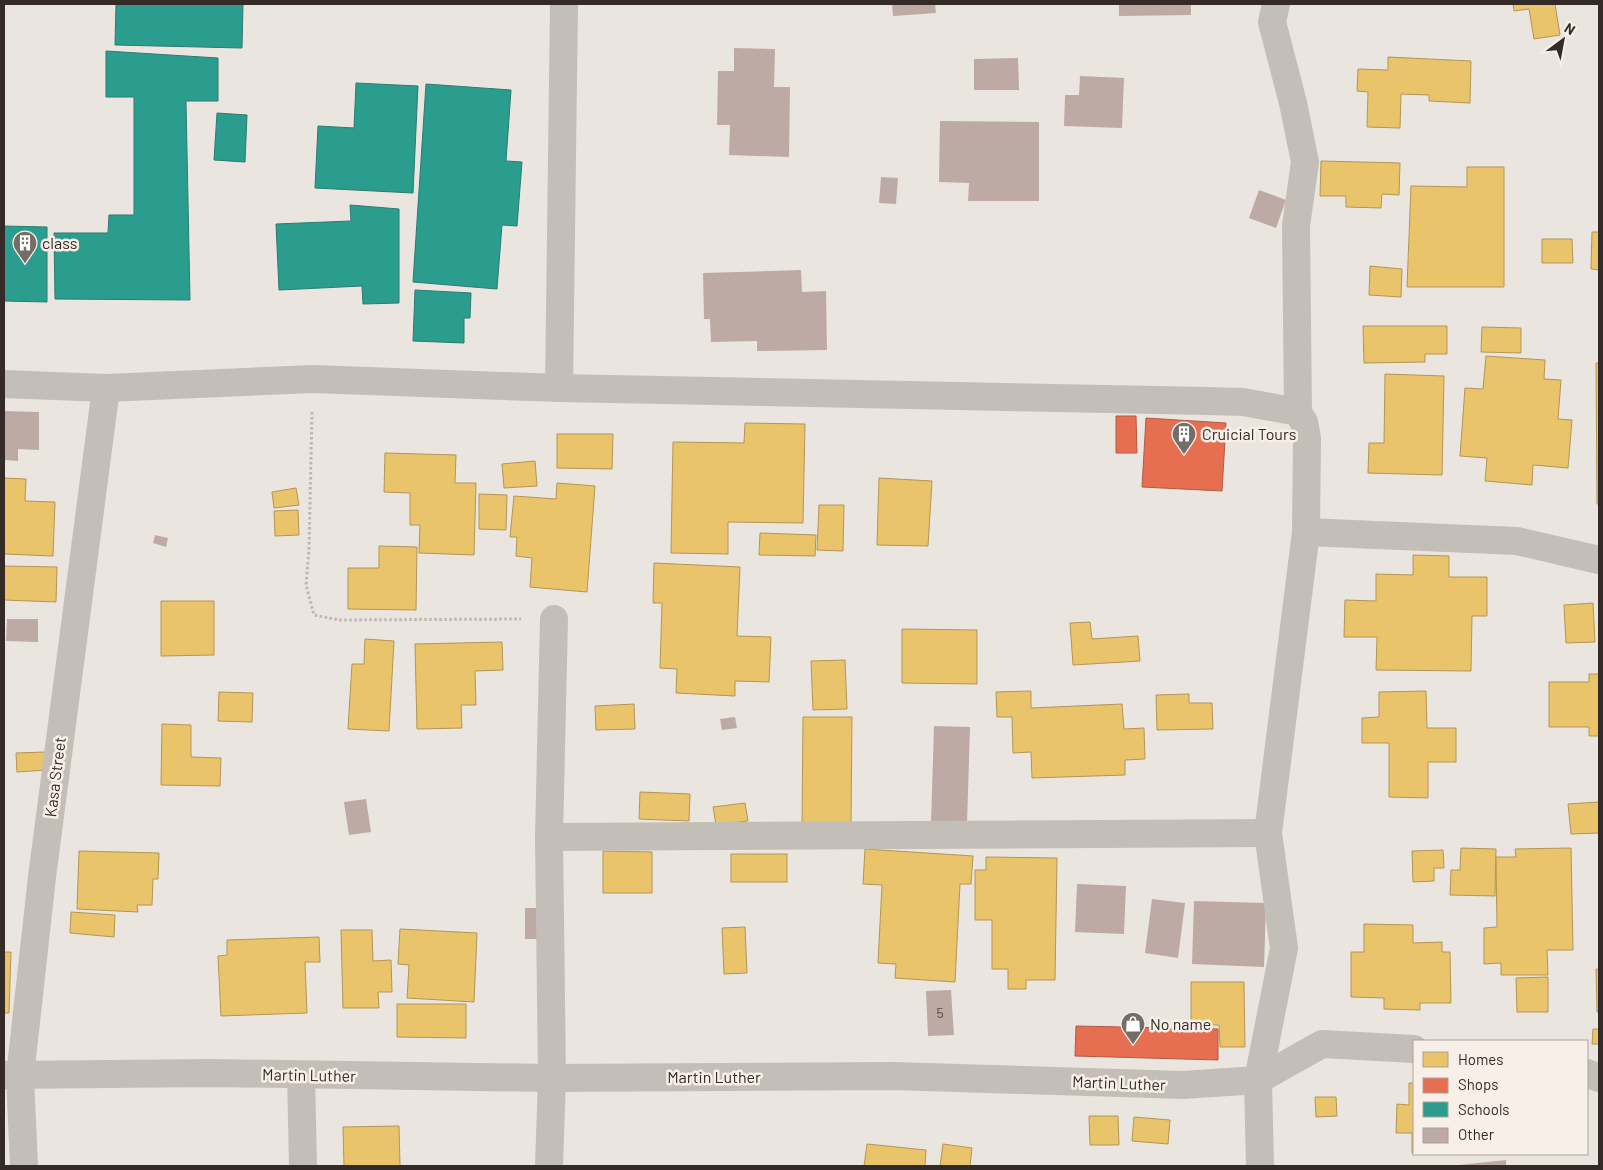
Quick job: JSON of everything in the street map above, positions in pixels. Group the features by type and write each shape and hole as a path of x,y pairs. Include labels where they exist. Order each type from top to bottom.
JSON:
{"street":[{"path":"559,388 564,4"},
{"path":"1260,1166 1258,1080 1284,948 1268,833 1306,532 1307,438 1304,422 1298,413 1296,226 1305,162 1293,103 1272,22 1276,4"},
{"path":"4,384 106,388 313,379 559,388 1208,400 1243,402 1288,409 1298,413"},
{"name":"Kasa Street","path":"24,1166 12,1076 42,877 106,388"},
{"path":"1306,532 1517,541 1599,560"},
{"path":"548,1166 552,1078 549,837 554,619"},
{"path":"549,837 1268,833"},
{"name":"Martin Luther","path":"12,1076 213,1073 552,1078 893,1076 1184,1085 1258,1080 1322,1044 1413,1049"},
{"path":"301,1075 303,1166"}],"path":[{"path":"313,379 309,550 306,585 314,614 339,620 554,619"}],"building: Homes":[{"path":"1513,4 1555,4 1560,35 1534,39 1529,9 1514,11"},
{"path":"1388,57 1471,61 1470,103 1429,101 1429,95 1401,94 1400,128 1367,127 1368,92 1357,91 1358,69 1388,70"},
{"path":"1321,161 1400,163 1399,195 1382,194 1381,208 1346,207 1346,196 1320,196"},
{"path":"1467,167 1504,167 1504,287 1407,287 1411,186 1467,187"},
{"path":"1592,232 1599,232 1599,270 1591,269"},
{"path":"1542,239 1572,239 1573,263 1542,263"},
{"path":"1370,266 1402,269 1401,297 1369,295"},
{"path":"1363,326 1447,326 1447,354 1425,354 1425,362 1364,363"},
{"path":"1482,327 1521,328 1521,353 1481,352"},
{"path":"1486,356 1545,360 1544,379 1561,380 1558,419 1572,420 1568,468 1533,465 1532,485 1485,481 1487,458 1460,456 1465,388 1483,389"},
{"path":"1596,363 1599,363 1599,504 1597,504"},
{"path":"1385,374 1444,376 1442,475 1368,473 1369,443 1384,443"},
{"path":"745,423 805,424 803,523 728,522 728,554 671,553 673,442 744,443"},
{"path":"557,434 613,434 612,469 557,468"},
{"path":"385,453 456,455 455,483 476,483 474,555 419,553 420,525 410,525 410,493 384,492"},
{"path":"535,461 537,486 504,488 502,464"},
{"path":"4,478 26,479 25,501 55,502 53,556 4,554"},
{"path":"879,478 932,481 928,546 877,545"},
{"path":"557,483 595,486 587,592 530,587 532,558 516,556 517,537 510,537 514,496 556,499"},
{"path":"296,488 299,505 274,508 272,492"},
{"path":"479,494 507,495 506,530 479,529"},
{"path":"819,505 844,505 843,551 817,550"},
{"path":"298,510 299,535 275,536 274,511"},
{"path":"760,533 816,535 815,556 759,555"},
{"path":"379,546 417,547 416,610 348,609 348,568 379,568"},
{"path":"1413,555 1449,556 1449,577 1487,577 1487,616 1472,616 1471,671 1376,670 1377,637 1344,637 1345,600 1376,601 1376,574 1413,575"},
{"path":"654,563 740,567 737,636 771,637 769,682 735,681 735,696 676,693 677,669 660,668 662,603 653,603"},
{"path":"4,566 57,567 56,602 4,600"},
{"path":"161,601 214,601 214,655 161,656"},
{"path":"1593,603 1595,642 1566,643 1564,605"},
{"path":"1090,622 1092,639 1138,636 1140,661 1073,665 1070,623"},
{"path":"902,629 977,630 977,684 902,683"},
{"path":"365,639 394,641 389,731 348,729 352,664 364,664"},
{"path":"502,642 503,670 475,671 476,705 461,705 462,728 417,729 415,644"},
{"path":"845,660 847,709 813,710 811,661"},
{"path":"1589,674 1599,674 1599,736 1589,736 1589,727 1549,727 1549,682 1589,682"},
{"path":"1031,691 1031,708 1122,704 1124,729 1144,728 1145,759 1125,760 1125,775 1032,778 1031,752 1013,753 1012,717 997,717 996,692"},
{"path":"1426,691 1427,728 1456,728 1456,762 1428,762 1428,798 1389,797 1389,743 1362,743 1362,718 1379,717 1379,692"},
{"path":"219,692 253,693 252,722 218,721"},
{"path":"1189,694 1189,703 1212,703 1213,729 1157,730 1156,695"},
{"path":"634,704 635,729 596,730 595,706"},
{"path":"803,717 852,717 851,826 802,825"},
{"path":"162,724 191,725 191,757 221,758 220,786 161,785"},
{"path":"45,752 46,770 17,772 16,753"},
{"path":"640,792 690,794 689,821 639,819"},
{"path":"1599,802 1599,833 1571,834 1568,804"},
{"path":"745,803 748,821 716,825 713,807"},
{"path":"1461,848 1496,849 1495,896 1450,895 1451,870 1460,870"},
{"path":"1571,848 1573,950 1547,950 1548,975 1501,975 1501,963 1484,964 1484,928 1497,927 1496,857 1516,857 1515,849"},
{"path":"865,849 973,856 971,884 960,884 955,982 895,978 896,964 878,963 882,885 863,884"},
{"path":"1443,850 1444,868 1434,868 1434,881 1413,882 1412,851"},
{"path":"79,851 159,853 158,879 153,879 152,905 137,905 138,912 77,909"},
{"path":"603,851 652,852 652,893 603,893"},
{"path":"731,854 787,854 787,882 731,882"},
{"path":"986,857 1057,858 1055,980 1026,980 1026,989 1008,989 1008,969 992,969 992,920 975,920 975,870 986,870"},
{"path":"71,912 115,915 114,937 70,933"},
{"path":"1364,924 1413,925 1413,943 1442,942 1442,952 1450,952 1451,1003 1420,1003 1420,1010 1384,1009 1384,998 1351,997 1351,952 1364,952"},
{"path":"745,927 747,973 724,974 722,928"},
{"path":"400,929 477,933 474,1002 407,998 409,965 398,964"},
{"path":"341,930 372,930 373,961 391,960 392,992 378,992 379,1008 343,1008"},
{"path":"319,937 320,962 305,962 307,1013 221,1016 218,956 227,955 227,940"},
{"path":"4,952 11,952 9,1013 4,1013"},
{"path":"1596,969 1599,969 1599,1012 1597,1012"},
{"path":"1548,977 1548,1012 1517,1012 1516,978"},
{"path":"1191,982 1244,982 1245,1047 1220,1047 1219,1025 1191,1025"},
{"path":"397,1004 466,1004 466,1038 397,1037"},
{"path":"1593,1029 1599,1029 1599,1044 1592,1044"},
{"path":"1409,1083 1413,1083 1413,1153 1412,1133 1396,1133 1397,1104 1409,1105"},
{"path":"1315,1097 1336,1097 1337,1116 1316,1117"},
{"path":"1089,1116 1118,1116 1119,1145 1090,1145"},
{"path":"1134,1117 1170,1120 1168,1144 1132,1141"},
{"path":"399,1126 400,1166 344,1166 343,1127"},
{"path":"867,1144 926,1150 925,1166 864,1166"},
{"path":"943,1144 972,1148 970,1166 940,1166"}],"building: Shops":[{"path":"1116,416 1136,416 1137,453 1116,453"},
{"name":"Cruicial Tours","path":"1146,418 1226,423 1222,491 1142,487"},
{"path":"1076,1026 1218,1029 1218,1060 1075,1056"}],"building: Schools":[{"path":"116,4 243,4 242,48 115,45"},
{"path":"106,51 218,58 218,101 186,101 190,300 55,299 54,233 108,233 109,215 134,215 134,97 106,97"},
{"path":"356,83 418,86 413,193 315,188 318,126 354,128"},
{"path":"426,84 511,90 506,161 522,162 517,226 502,225 497,289 413,282"},
{"path":"217,113 247,115 245,162 214,160"},
{"path":"350,205 399,209 399,303 363,304 362,286 279,290 276,224 351,221"},
{"name":"class","path":"4,226 47,227 47,302 4,301"},
{"path":"415,290 471,293 470,318 464,318 464,343 413,341"}],"building: Other":[{"path":"892,4 935,4 936,13 893,16"},
{"path":"1119,4 1191,4 1191,15 1119,16"},
{"path":"734,48 775,49 774,87 790,87 789,157 729,155 730,125 717,125 718,71 734,71"},
{"path":"1018,58 1019,90 974,90 974,59"},
{"path":"1080,76 1124,78 1122,128 1064,126 1065,95 1079,95"},
{"path":"940,121 1039,122 1039,201 968,201 969,183 939,182"},
{"path":"881,177 898,178 896,204 879,203"},
{"path":"1259,190 1286,200 1276,228 1249,218"},
{"path":"801,270 802,292 826,291 827,350 757,351 757,341 711,342 710,319 704,319 703,273"},
{"path":"4,411 39,412 39,450 18,449 18,461 4,460"},
{"path":"155,535 168,538 166,547 153,543"},
{"path":"7,619 38,619 38,642 6,641"},
{"path":"735,717 737,728 722,730 720,719"},
{"path":"934,726 970,727 967,824 931,822"},
{"path":"366,799 371,832 349,835 344,802"},
{"path":"1077,884 1126,886 1124,934 1075,932"},
{"path":"1152,899 1185,903 1178,958 1145,953"},
{"path":"1194,901 1266,903 1264,967 1192,964"},
{"path":"525,908 542,908 542,939 525,939"},
{"path":"951,990 954,1035 928,1036 926,991"},
{"path":"1506,1160 1506,1166 1459,1166 1459,1165"}],"place":[{"name":"class","path":"25,264"},
{"name":"Cruicial Tours","path":"1184,455"},
{"name":"No name","path":"1133,1045"}]}
